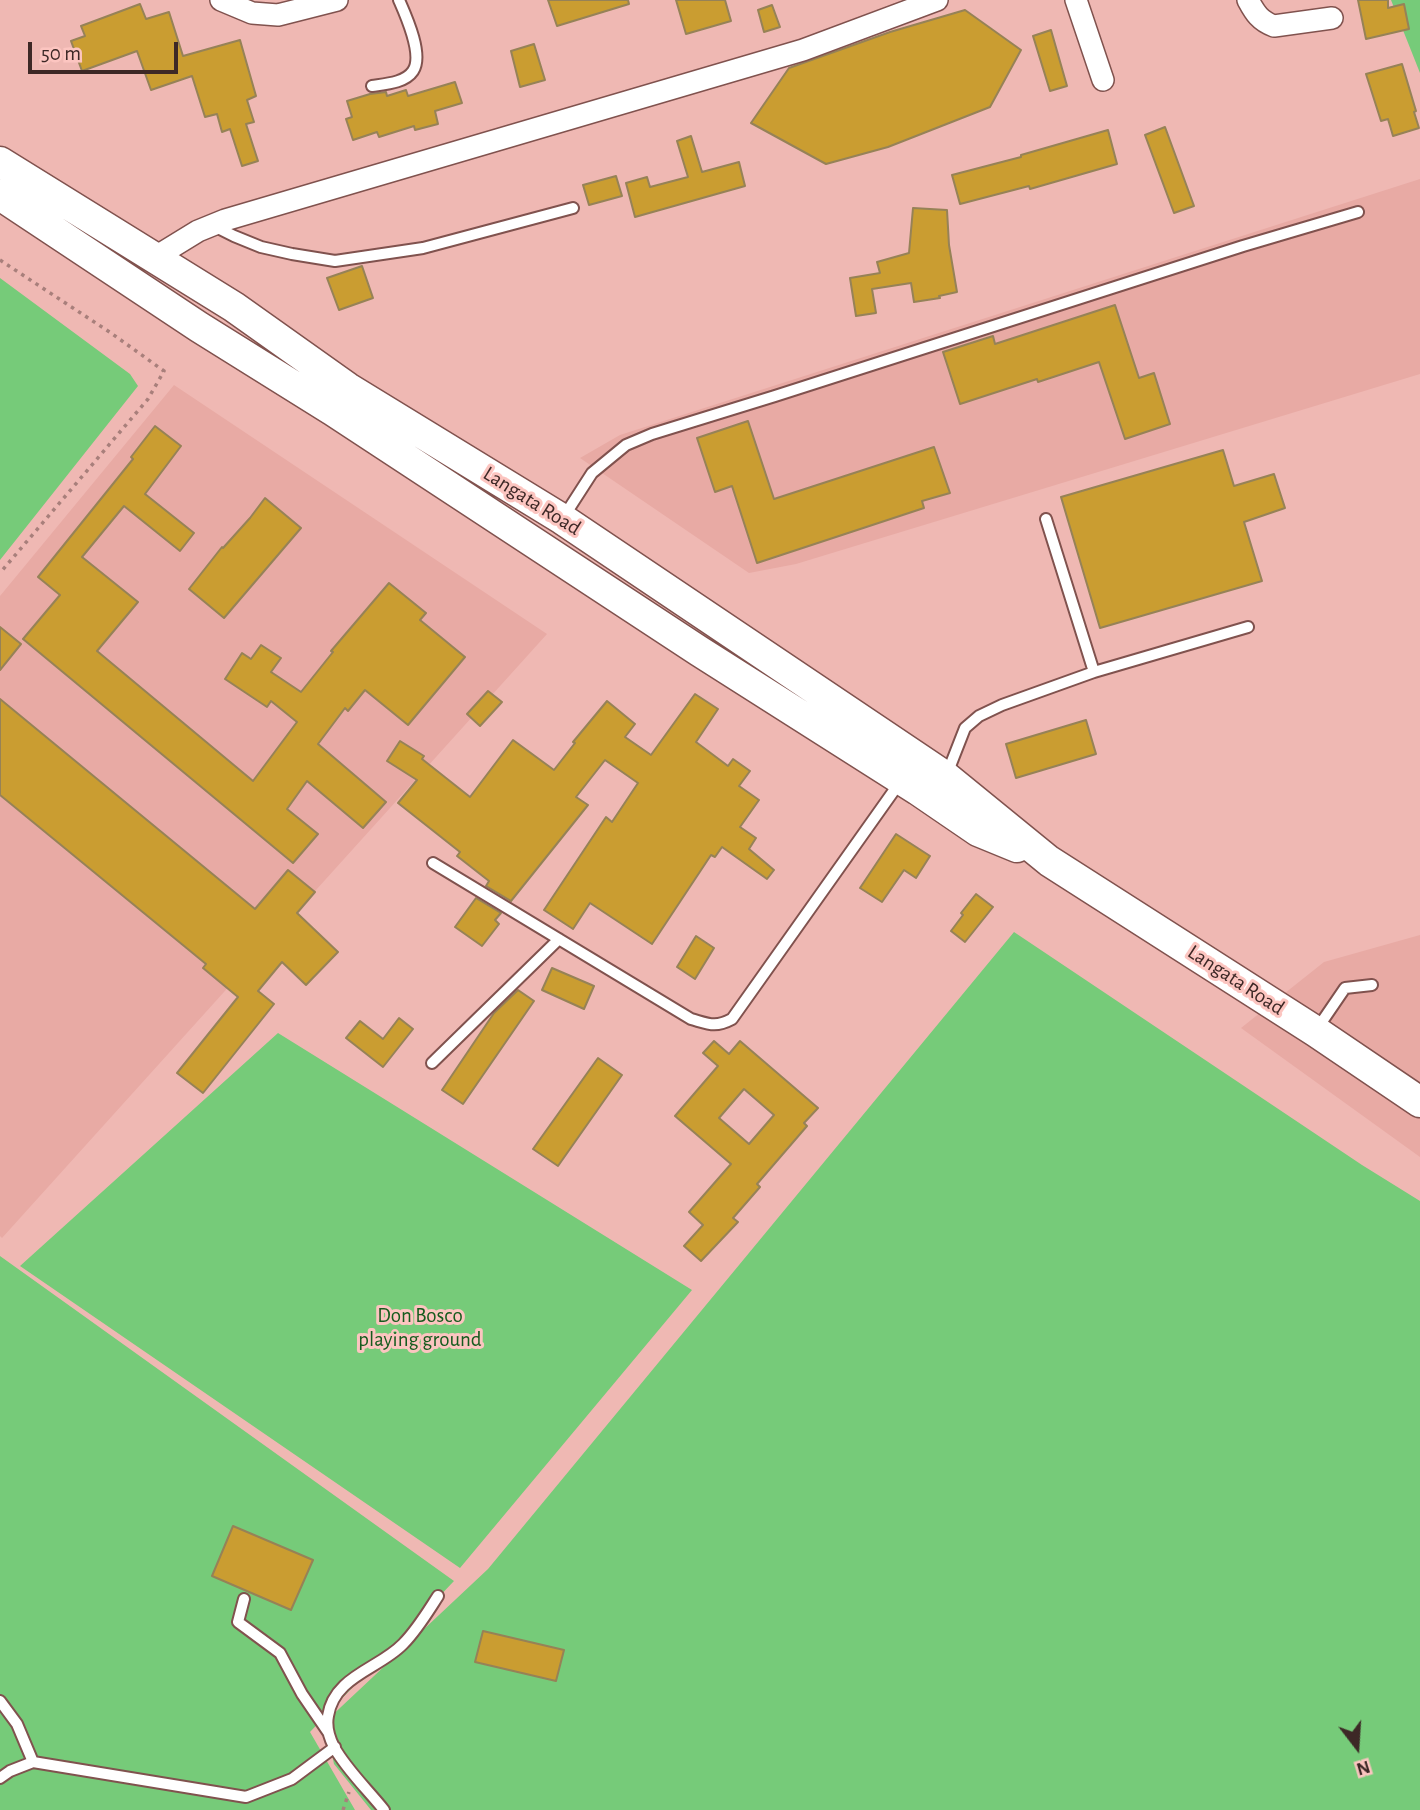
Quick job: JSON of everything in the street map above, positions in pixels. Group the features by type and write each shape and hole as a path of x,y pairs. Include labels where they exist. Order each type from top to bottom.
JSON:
{"main road":[{"name":"Langata Road","path":"0,162 234,307 348,388 562,519 946,776 1049,861 1315,1031 1420,1102"},
{"name":"Langata Road","path":"0,195 199,327 332,410 978,831 1049,861"}],"street":[{"path":"221,0 252,13 278,15 337,0"},
{"path":"154,258 212,225 311,193 803,50 937,0"},
{"path":"1076,0 1103,80"},
{"path":"1248,0 1255,14 1273,26 1332,18"}],"lane":[{"path":"372,86 406,78 415,69 413,37 399,0"},
{"path":"212,225 261,247 335,261 424,248 573,208"},
{"path":"562,519 592,473 626,445 652,434 1358,212"},
{"path":"1046,519 1094,672"},
{"path":"946,776 965,728 979,716 1094,672 1248,627"},
{"path":"432,863 691,1019 710,1025 721,1025 732,1019 901,779"},
{"path":"432,1063 559,939"},
{"path":"1315,1031 1345,988 1372,985"},
{"path":"384,1810 334,1747 327,1722 329,1708 346,1683 402,1645 438,1596"},
{"path":"244,1599 239,1622 280,1653 302,1694 329,1734"},
{"path":"0,1700 17,1724 33,1762"},
{"path":"0,1778 33,1762 246,1797 292,1779 334,1747"}],"path":[{"path":"0,260 164,371 148,399 0,573"}],"shaded area":[{"path":"1420,179 1420,374 796,564 749,573 580,458 620,435"},
{"path":"174,385 547,634 2,1238 0,596"},
{"path":"1420,935 1420,1157 1241,1028 1324,962"}],"green space":[{"path":"1391,0 1420,0 1420,73"},
{"path":"0,278 130,374 138,386 0,560"},
{"path":"1014,932 1420,1201 1420,1810 371,1810 334,1764 325,1722 488,1569"},
{"name":"Don Bosco playing ground","path":"278,1033 692,1290 460,1568 20,1266"},
{"path":"0,1256 454,1581 310,1732 355,1810 0,1810"}],"building":[{"path":"548,0 628,0 629,4 557,26"},
{"path":"676,0 725,0 731,21 686,34"},
{"path":"1358,0 1388,0 1388,8 1404,4 1409,29 1366,39"},
{"path":"140,4 146,19 169,12 183,56 240,40 256,96 247,100 254,122 246,124 258,161 242,166 230,129 222,132 217,114 205,117 192,76 151,90 137,51 82,71 71,41 85,36 81,26"},
{"path":"772,5 780,27 764,32 758,10"},
{"path":"965,10 1021,50 990,107 888,147 826,164 751,123 789,68 890,32"},
{"path":"1051,30 1067,86 1050,91 1033,36"},
{"path":"534,44 545,80 520,87 511,51"},
{"path":"1402,64 1419,128 1393,136 1388,119 1381,121 1366,74"},
{"path":"455,82 462,103 435,111 438,124 415,130 414,126 379,137 377,132 353,140 346,119 352,117 347,101 370,94 386,92 387,96 406,90 408,96"},
{"path":"1165,127 1194,206 1174,213 1145,135"},
{"path":"1108,130 1117,164 1030,189 1029,186 960,204 952,175"},
{"path":"691,136 702,172 739,162 745,186 635,217 626,183 647,177 650,187 688,177 677,141"},
{"path":"616,176 622,196 589,205 583,185"},
{"path":"913,208 947,210 949,245 957,292 914,302 911,283 872,289 876,313 856,316 850,278 880,273 877,262 909,253"},
{"path":"362,266 373,298 339,310 327,278"},
{"path":"1115,305 1139,378 1154,373 1170,424 1125,439 1099,362 960,404 943,352 993,336 995,344"},
{"path":"748,421 774,499 934,447 950,493 922,501 924,508 757,563 732,486 715,492 697,438"},
{"path":"155,426 181,446 145,494 194,533 180,551 124,506 82,557 138,602 97,651 253,781 297,722 271,701 267,707 225,679 242,653 251,659 261,645 281,658 271,672 301,692 333,652 331,651 389,583 426,613 420,620 465,657 408,725 365,690 348,711 345,708 318,744 386,802 363,828 307,781 287,809 318,834 293,863 23,639 60,595 38,577 133,459 131,457"},
{"path":"1223,450 1234,486 1274,474 1285,508 1244,522 1262,581 1100,628 1061,497"},
{"path":"265,498 301,528 224,618 189,589"},
{"path":"0,627 21,644 0,670"},
{"path":"488,691 502,702 480,726 467,714"},
{"path":"695,694 718,709 696,742 728,766 733,759 750,771 739,786 759,800 740,827 756,838 749,849 774,870 767,879 722,847 715,857 711,855 652,944 590,903 573,929 544,910 606,817 612,822 638,783 605,760 576,797 588,805 511,901 486,886 489,881 457,856 460,852 398,803 417,780 387,761 400,741 424,756 422,759 470,797 513,740 554,770 607,701 635,724 625,737 651,755"},
{"path":"0,699 255,909 288,870 315,892 297,913 338,952 306,985 282,962 258,991 274,1004 203,1093 177,1073 238,997 203,968 206,964 0,795"},
{"path":"1086,720 1096,754 1016,778 1006,744"},
{"path":"896,834 930,856 916,878 904,870 882,902 860,888"},
{"path":"976,894 993,907 965,942 951,931"},
{"path":"476,898 501,913 495,920 499,924 482,946 455,927"},
{"path":"696,936 714,948 695,979 677,967"},
{"path":"552,968 594,986 584,1009 542,990"},
{"path":"518,990 534,1001 463,1104 442,1090 494,1013"},
{"path":"399,1018 413,1029 383,1067 346,1038 360,1021 383,1039"},
{"path":"714,1041 729,1054 740,1041 818,1108 804,1123 807,1126 757,1184 760,1187 733,1218 738,1222 701,1261 684,1246 703,1225 689,1212 731,1164 675,1116 718,1066 703,1053","holes":["744,1089 774,1115 749,1144 719,1118"]},
{"path":"598,1058 622,1075 558,1166 533,1149"},
{"path":"233,1526 313,1560 291,1610 212,1576"},
{"path":"483,1631 564,1650 556,1681 475,1662"}]}
